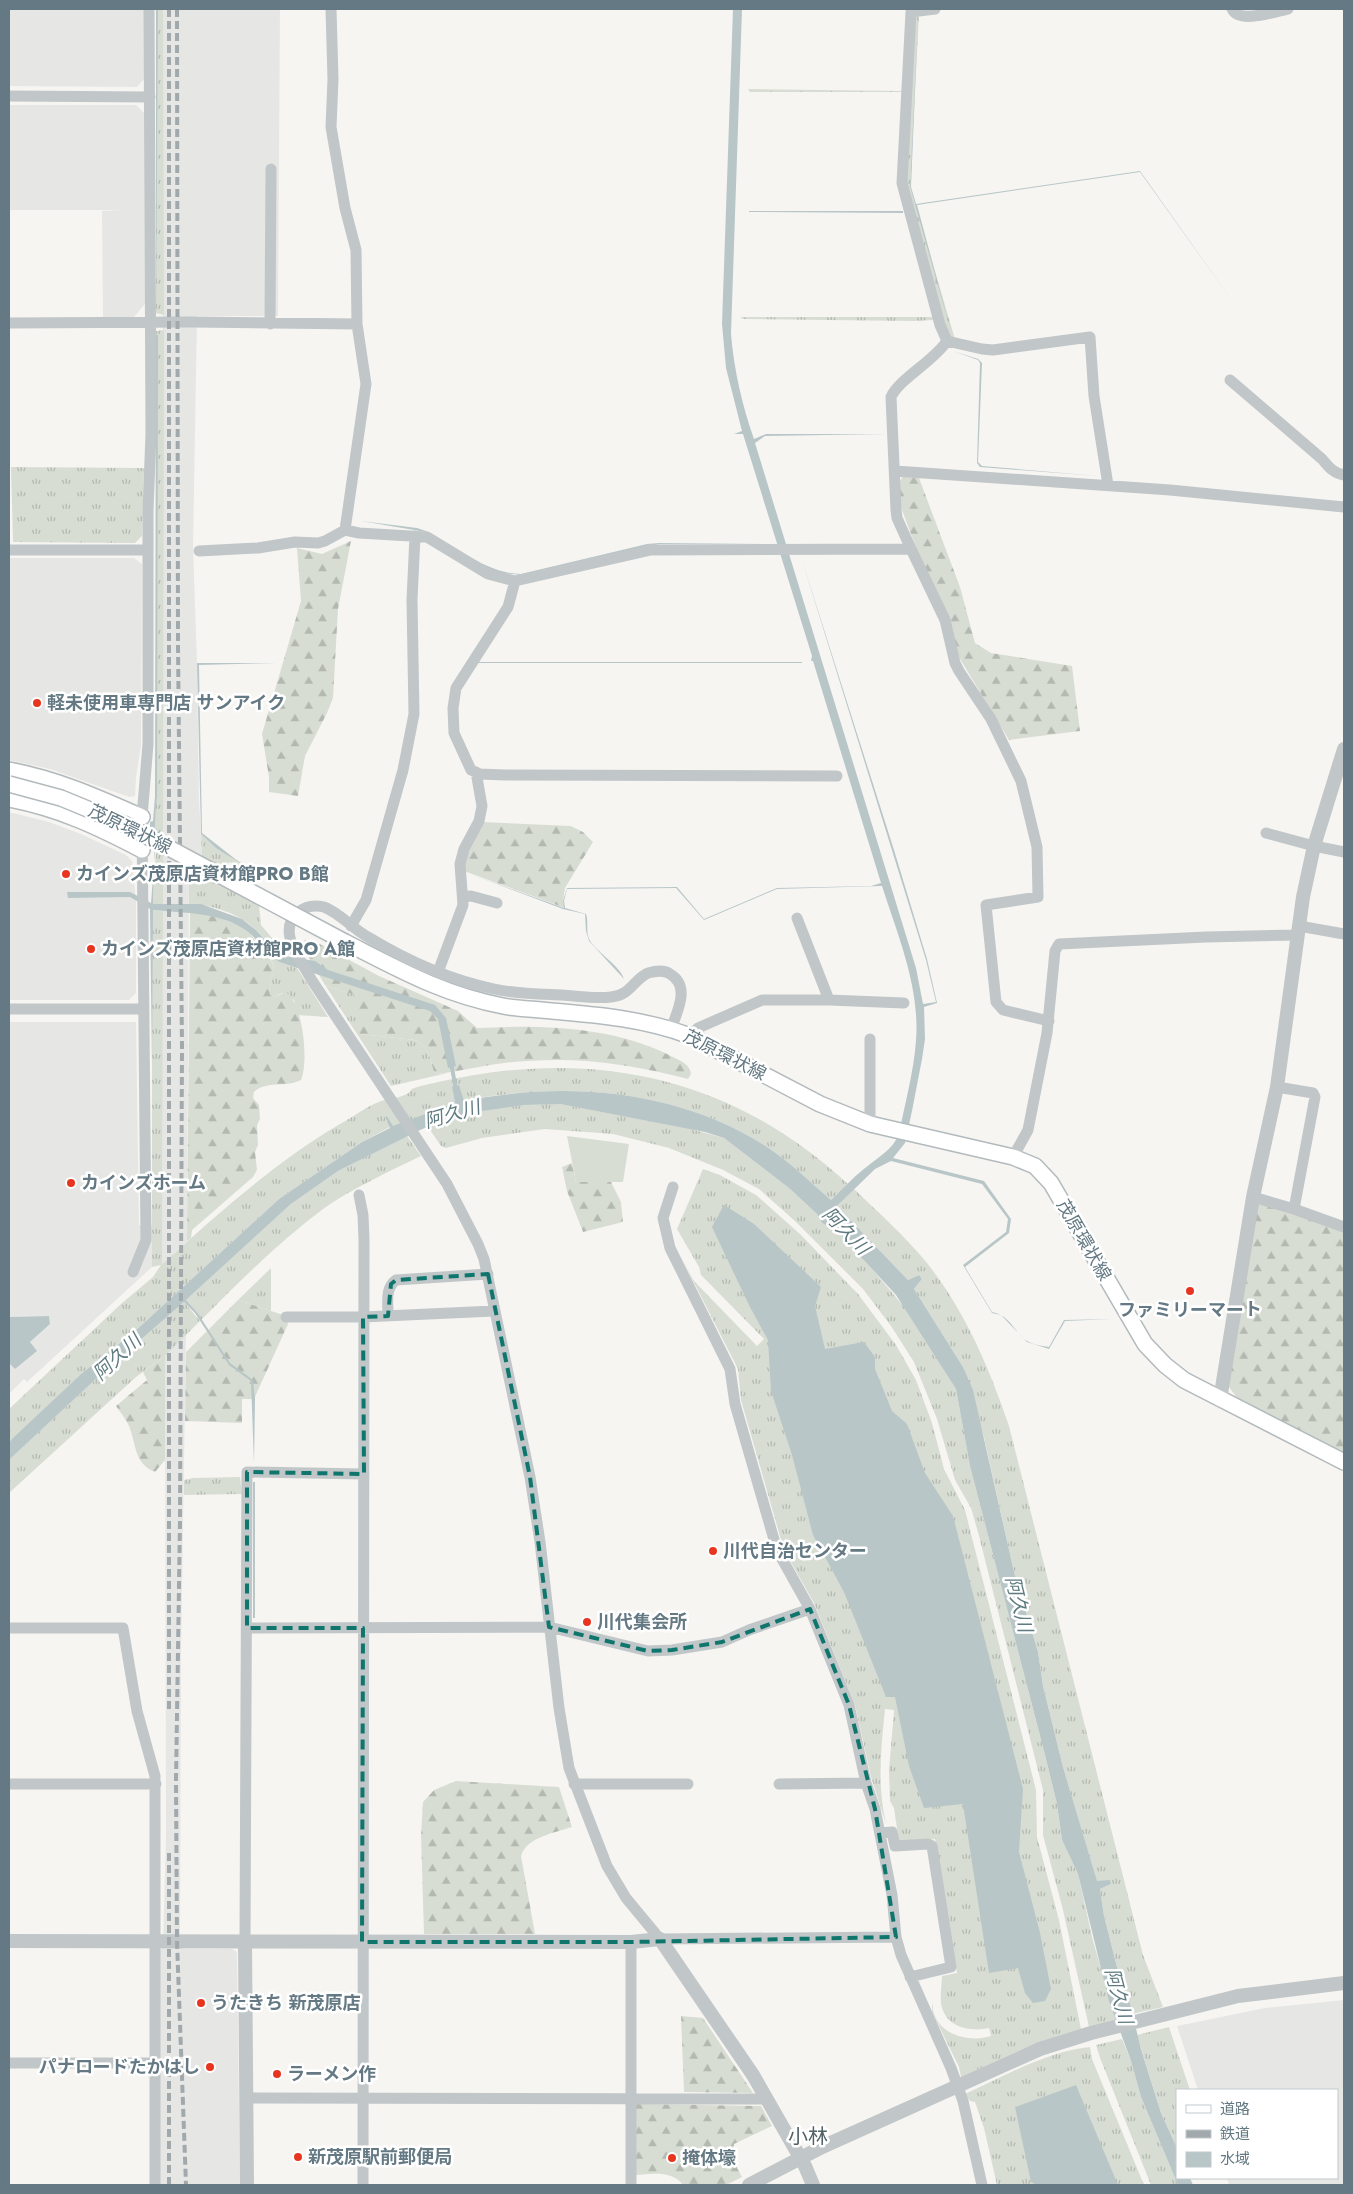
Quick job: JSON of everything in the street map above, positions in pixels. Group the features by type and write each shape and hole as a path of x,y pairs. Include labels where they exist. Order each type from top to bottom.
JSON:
{"main road":[{"path":"9,770 78,788 142,817"},
{"name":"茂原環状線","path":"9,784 60,798 124,824 426,984 478,1001 506,1007 607,1016 642,1021 671,1029 690,1036 820,1104 870,1124 1013,1157 1035,1166 1052,1183 1145,1344 1165,1365 1184,1380 1220,1400 1344,1462"},
{"path":"9,799 52,808 83,820 142,850"}],"street":[{"path":"133,1272 146,1240 142,817 148,744 148,550 151,434 150,9"},
{"path":"331,9 333,79 331,128 346,211 356,250 357,324 366,384 345,530"},
{"path":"935,9 911,12 902,183 940,325 947,341"},
{"path":"1232,9 1239,17 1288,9"},
{"path":"9,96 150,96"},
{"path":"270,324 271,169"},
{"path":"9,324 357,324"},
{"path":"947,341 993,350 1090,337 1094,396 1108,486"},
{"path":"947,341 936,356 896,390 891,397 897,518 945,620 959,671 991,719 1005,750 1019,774 1037,848 1038,897 986,905 996,1002 1003,1010 1049,1020"},
{"path":"1230,380 1322,459 1336,474 1344,475"},
{"path":"895,471 1108,486 1344,506"},
{"path":"199,551 258,548 295,542 325,542 345,530 359,533 415,536 434,540 488,574 515,581 650,550 911,548"},
{"path":"352,926 366,900 403,770 414,714 412,600 415,536"},
{"path":"9,550 148,550"},
{"path":"515,581 508,607 456,688 453,708 454,733 471,770 515,775 837,776"},
{"path":"1220,1400 1253,1197 1277,1087 1298,931 1314,846 1344,751"},
{"path":"438,972 463,905 460,864 464,849 479,822 482,806 476,772"},
{"path":"1266,832 1314,846 1344,852"},
{"path":"463,897 471,896 497,903"},
{"path":"671,1029 682,996 681,986 676,978 669,973 649,973 639,979 633,988 625,993 602,998 494,990 438,972 371,939 325,908 308,907 301,910 291,921 288,929 289,938 311,979 447,1184 478,1244 488,1274 494,1311 530,1477 540,1542 565,1748 574,1784 607,1866 626,1898 660,1938 753,2075 801,2158 813,2185"},
{"path":"797,918 829,1000"},
{"path":"1013,1157 1028,1130 1049,1020 1056,951 1059,944 1298,931 1344,934"},
{"path":"690,1036 698,1028 762,1000 904,1003"},
{"path":"9,1009 144,1009"},
{"path":"870,1039 870,1124"},
{"path":"1277,1087 1313,1093 1315,1097 1294,1209"},
{"path":"673,1188 663,1218 670,1248 730,1369 735,1404 776,1550 810,1609 849,1705 866,1783 875,1809 880,1833 892,1895 896,1937 910,1977 951,2068 963,2101 982,2185"},
{"path":"359,1195 363,1231 364,1474 363,2185"},
{"path":"1253,1197 1344,1227"},
{"path":"388,1316 388,1290 396,1280 488,1274"},
{"path":"286,1317 363,1317 494,1311"},
{"path":"248,2185 245,1942 247,1472 364,1474"},
{"path":"247,1628 549,1627 648,1651 672,1650 722,1642 748,1630 810,1609"},
{"path":"9,1628 124,1628 137,1711 155,1770 156,1784 154,1941 155,2185"},
{"path":"779,1784 866,1783"},
{"path":"9,1784 156,1784"},
{"path":"574,1784 688,1784"},
{"path":"880,1833 892,1832 895,1846 928,1844 932,1846 951,1967 910,1977"},
{"path":"9,1941 631,1942 660,1938 896,1937"},
{"path":"631,1942 631,2185"},
{"path":"749,2185 801,2158 1040,2049 1092,2033 1238,1996 1344,1983"},
{"path":"9,2063 155,2063"},
{"path":"247,2098 630,2097 767,2099"}],"highlighted area":[{"path":"488,1274 530,1477 549,1627 648,1651 672,1650 722,1642 810,1609 849,1705 875,1809 896,1937 631,1942 362,1942 363,1628 247,1628 247,1472 364,1474 363,1317 388,1316 391,1284 396,1280"}],"shaded area":[{"path":"9,9 144,9 144,79 137,87 9,86"},
{"path":"163,9 280,9 278,316 197,316 193,547 199,800 203,875 189,868 187,1241 162,1264"},
{"path":"9,105 136,105 144,113 145,304 134,317 103,317 102,211 122,210 9,210"},
{"path":"9,558 134,558 142,564 141,746 135,796 129,797 50,769 9,760"},
{"path":"9,812 49,822 81,834 126,855 132,861 136,901 136,993 129,1000 9,1000"},
{"path":"9,1022 136,1022 139,1225 153,1226 152,1267 27,1382 24,1379 9,1394 9,1363 15,1369 36,1351 30,1342 50,1324 49,1316 9,1317"},
{"path":"186,1334 181,1658 180,1935 181,1947 185,1949 232,1949 237,1952 240,2185 160,2185 159,1951 163,1947 166,1834 165,1356"},
{"path":"1344,2000 1344,2185 1229,2185 1227,2179 1338,2179 1338,2089 1198,2089 1177,2026 1265,2008"}],"green space":[{"path":"156,9 163,9 164,315 156,313"},
{"path":"919,16 910,187 955,339 951,338 946,329 906,187 914,19"},
{"path":"748,89 901,91 903,89 901,92 750,92"},
{"path":"741,317 935,317 934,320 913,321 743,319"},
{"path":"164,330 163,836 155,831 154,826 157,797 156,331"},
{"path":"11,467 144,468 142,536 135,543 13,542"},
{"path":"903,476 919,478 960,587 975,643 991,653 1072,666 1080,731 1009,740 954,649 899,502 900,481"},
{"path":"351,541 338,609 333,698 305,756 298,796 269,792 269,777 262,734 301,601 297,548 322,554"},
{"path":"483,822 571,826 583,832 593,842 565,888 563,901 565,908 464,871 465,859"},
{"path":"201,834 217,849 248,866 246,870 229,862 226,869 202,857"},
{"path":"156,850 163,854 163,904 153,904"},
{"path":"189,867 259,905 261,925 288,957 274,948 249,924 233,914 215,908 189,904"},
{"path":"152,910 163,911 162,1264 270,1172 316,1139 365,1109 381,1101 408,1094 417,1087 495,1072 551,1068 605,1070 657,1079 708,1095 756,1118 803,1147 848,1184 831,1200 790,1164 764,1145 730,1126 694,1112 656,1101 618,1094 579,1091 501,1095 463,1101 452,1087 455,1103 393,1127 387,1116 385,1118 390,1127 362,1142 279,1199 134,1332 81,1374 9,1443 9,1409 121,1304 153,1277 161,1265 152,1267"},
{"path":"190,912 220,918 242,928 252,936 270,959 273,969 270,995 274,997 286,992 292,998 297,1008 303,1033 304,1060 301,1080 289,1084 265,1086 254,1092 253,1098 259,1105 260,1119 257,1125 258,1145 255,1152 257,1170 253,1177 192,1230 191,1238 187,1241"},
{"path":"304,940 316,942 379,976 458,1011 477,1028 550,1028 599,1033 623,1038 646,1045 680,1060 686,1064 691,1074 688,1079 608,1063 548,1060 505,1063 437,1074 434,1072 426,1050 415,1040 360,1034 357,1030 357,996 325,985 310,960"},
{"path":"259,944 279,962 297,968 328,1017 297,1015 294,1000 282,993 274,997 270,996 273,964"},
{"path":"325,985 357,996 360,1034 415,1040 426,1050 434,1072 437,1074 452,1072 391,1086"},
{"path":"560,1104 687,1128 724,1138 789,1188 817,1214 822,1223 839,1233 862,1257 905,1308 950,1379 956,1389 970,1466 1057,1804 1062,1840 1078,1874 1093,1941 1116,2020 1089,2027 1063,1910 1043,1835 1043,1790 979,1536 971,1508 955,1480 937,1419 914,1362 891,1326 863,1289 796,1222 759,1189 723,1170 669,1148 613,1134 545,1129 482,1138 446,1148 441,1146 428,1127 460,1116 510,1106"},
{"path":"407,1136 421,1156 358,1187 323,1209 275,1248 201,1320 197,1312 186,1300 291,1204 338,1171"},
{"path":"567,1136 629,1144 623,1182 576,1182"},
{"path":"572,1163 576,1182 611,1182 621,1202 623,1222 583,1232 567,1191 562,1167"},
{"path":"703,1169 720,1175 756,1195 800,1234 858,1294 896,1345 916,1380 932,1423 944,1469 965,1510 1036,1790 1037,1837 1059,1920 1081,2029 1025,2048 961,2077 959,2067 932,2012 933,1990 933,2010 941,2026 956,2035 965,2037 983,2038 991,2036 989,2028 968,2029 955,2024 949,2020 942,2008 942,1976 957,1973 935,1839 899,1842 894,1808 890,1801 889,1770 894,1710 885,1709 881,1753 881,1795 886,1824 871,1777 855,1705 814,1603 784,1550 741,1400 738,1369 682,1259 694,1281 757,1346 764,1339 701,1275 699,1267 677,1229"},
{"path":"854,1189 910,1243 941,1281 975,1340 1001,1404 1009,1426 1143,1955 1163,2007 1132,2014 1120,1979 1104,1916 1100,1889 1111,1884 1110,1881 1097,1882 1063,1767 1043,1686 1038,1652 1014,1572 984,1437 963,1367 914,1289 922,1279 919,1275 908,1280 837,1206"},
{"path":"1253,1197 1344,1227 1344,1453 1237,1398 1227,1384"},
{"path":"271,1268 271,1311 238,1300"},
{"path":"238,1300 286,1316 288,1324 254,1399 242,1399 242,1423 185,1421 186,1352"},
{"path":"184,1302 200,1321 165,1356 136,1377 9,1493 9,1460 98,1377"},
{"path":"165,1356 165,1460 155,1472 143,1464 139,1458 129,1426 116,1406 147,1380 143,1372"},
{"path":"240,1477 242,1494 184,1495 184,1480 193,1478"},
{"path":"456,1781 559,1787 572,1827 535,1840 529,1844 521,1856 535,1934 424,1934 421,1835 423,1802 434,1790"},
{"path":"681,2016 703,2018 753,2093 684,2092"},
{"path":"1169,2027 1190,2089 1176,2089 1176,2146 1161,2113 1137,2035"},
{"path":"1122,2039 1131,2061 1141,2097 1178,2185 1151,2185 1100,2058 1096,2045"},
{"path":"1090,2047 1092,2059 1144,2185 997,2185 984,2128 975,2102 970,2101 965,2094 1042,2059 1074,2049"},
{"path":"635,2104 761,2106 772,2126 734,2144 732,2158 742,2177 726,2185 683,2185 678,2180 667,2175 635,2175"}],"water":[{"path":"156,9 158,9 156,313"},
{"name":"阿久川","path":"733,9 742,9 731,334 736,374 754,439 766,434 887,434 765,436 755,443 916,968 923,1004 936,1002 926,960 801,557 894,850 927,959 937,1003 924,1007 925,1039 912,1111 905,1143 893,1158 984,1181 1011,1219 1009,1233 965,1267 992,1312 1000,1315 992,1313 963,1265 1006,1232 1008,1219 982,1184 891,1161 875,1169 837,1206 908,1280 919,1275 922,1279 914,1289 963,1367 973,1390 1014,1572 1038,1652 1043,1686 1063,1767 1097,1881 1110,1880 1111,1884 1100,1889 1104,1916 1120,1979 1130,2004 1141,2049 1161,2113 1176,2146 1176,2179 1190,2179 1193,2185 1178,2185 1141,2097 1131,2061 1109,2001 1078,1874 1062,1840 1057,1804 1045,1755 970,1466 956,1389 896,1295 839,1233 822,1223 817,1214 789,1188 724,1138 705,1132 560,1104 525,1105 482,1111 447,1119 420,1130 338,1171 291,1204 186,1300 197,1312 230,1363 253,1380 255,1399 254,1464 251,1381 229,1365 195,1313 184,1302 98,1377 9,1460 9,1443 12,1439 81,1374 134,1332 279,1199 362,1142 390,1128 385,1117 387,1116 393,1126 455,1103 452,1087 459,1085 464,1101 502,1095 579,1091 618,1094 656,1101 694,1112 730,1126 764,1145 790,1164 831,1200 893,1144 899,1134 911,1075 915,1052 916,1020 911,981 901,943 882,886 777,889 704,920 676,888 567,889 564,901 565,908 586,914 590,941 618,969 624,979 589,941 586,931 585,914 563,909 470,874 564,908 563,901 567,888 677,887 704,919 777,888 871,886 881,883 813,661 811,661 812,656 743,434 734,434 742,431 726,368 722,324"},
{"path":"918,18 911,187 916,204 1140,171 1233,302 1140,172 917,205 952,335 910,187"},
{"path":"903,211 903,213 749,212"},
{"path":"156,335 158,335 157,797 154,843 153,827 150,827 150,822 153,821 155,796"},
{"path":"953,351 978,359 982,363 978,462 982,466 1098,476 980,467 977,463 980,363 978,360"},
{"path":"361,521 417,528 426,531 483,564 508,573 521,574 647,544 765,543 659,544 521,575 494,572 426,532"},
{"path":"802,662 802,663 478,663"},
{"path":"197,663 277,663 199,665 202,833 239,862 217,849 201,834"},
{"path":"154,862 153,904 201,904 242,919 271,946 285,956 315,961 328,970 435,1005 446,1018 456,1066 448,1068 438,1019 430,1011 279,962 256,939 238,925 215,917 153,910 152,1064 150,909 130,897 68,898 67,892 130,892 151,903"},
{"path":"724,1205 754,1224 821,1287 815,1306 825,1349 864,1342 875,1357 875,1369 892,1411 907,1424 925,1473 953,1516 1023,1789 1019,1852 1040,1933 1051,1989 1045,2001 1033,2003 1025,1993 1018,1968 989,1973 963,1804 924,1808 909,1766 895,1697 886,1697 844,1592 813,1535 792,1455 771,1391 768,1340 712,1227"},
{"path":"49,1316 50,1324 30,1342 37,1351 15,1369 9,1363 9,1317"},
{"path":"1112,1319 1065,1321 1049,1349 1027,1342 1025,1339 1031,1343 1049,1347 1064,1320"},
{"path":"253,1482 255,1482 255,1618 253,1618"},
{"path":"1076,2085 1118,2185 1037,2185 1031,2182 1015,2107"}],"waterway":[{"path":"451,1062 456,1090"}],"railway":[{"path":"169,9 169,1711"},
{"path":"177,9 178,645 182,1046 180,1520 176,1780 177,1942 186,2185"},
{"path":"169,1851 169,2185"}],"place":[{"name":"軽未使用車専門店 サンアイク","path":"37,703"},
{"name":"カインズ茂原店資材館PRO B館","path":"66,874"},
{"name":"カインズ茂原店資材館PRO A館","path":"91,949"},
{"name":"カインズホーム","path":"71,1183"},
{"name":"ファミリーマート","path":"1190,1291"},
{"name":"川代自治センター","path":"713,1551"},
{"name":"川代集会所","path":"587,1622"},
{"name":"うたきち 新茂原店","path":"201,2003"},
{"name":"パナロードたかはし","path":"210,2067"},
{"name":"ラーメン作","path":"277,2074"},
{"name":"新茂原駅前郵便局","path":"298,2157"},
{"name":"掩体壕","path":"672,2158"}],"district":[{"name":"小林","path":"808,2136"}]}
